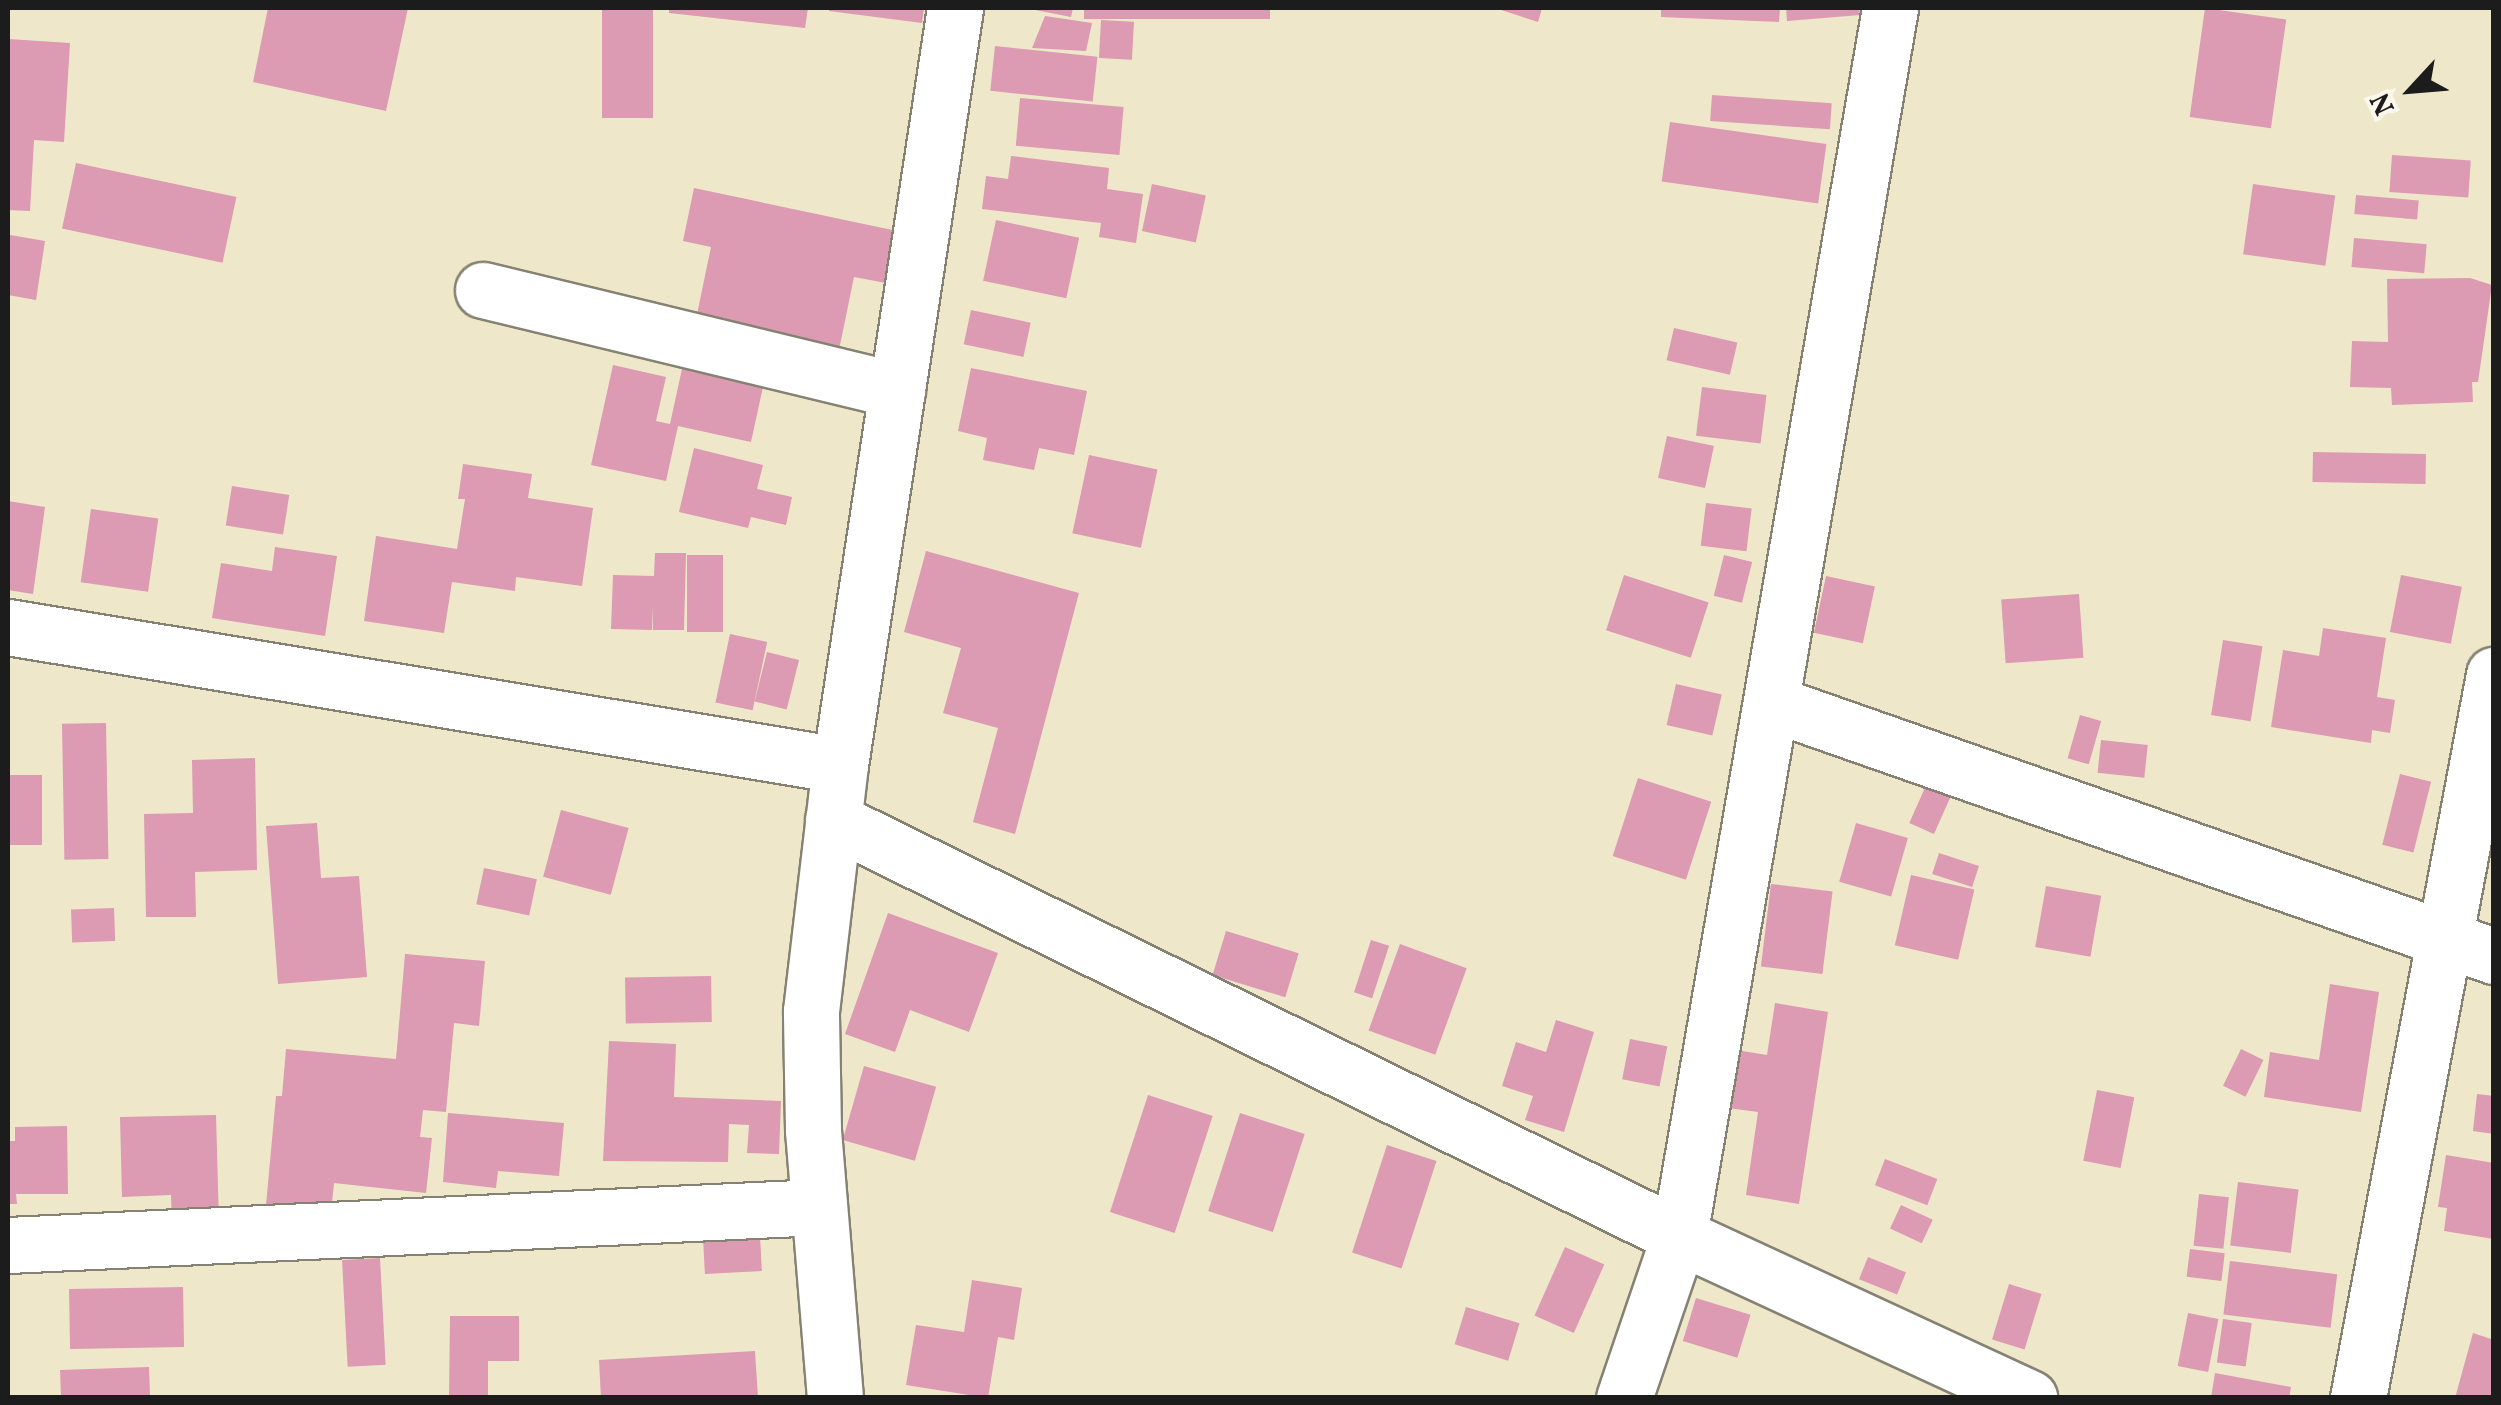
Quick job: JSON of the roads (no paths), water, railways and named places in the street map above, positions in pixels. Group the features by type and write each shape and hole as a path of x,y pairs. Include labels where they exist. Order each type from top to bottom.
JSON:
{"street":[{"path":"836,1398 819,1207 811,1011 840,764 955,8"},
{"path":"1624,1398 1679,1236 1890,8"},
{"path":"483,290 897,390"},
{"path":"8,627 840,764"},
{"path":"2358,1398 2470,949 2494,676"},
{"path":"1771,702 2470,949"},
{"path":"833,820 1679,1236 2029,1398"},
{"path":"8,1245 819,1207"}]}
